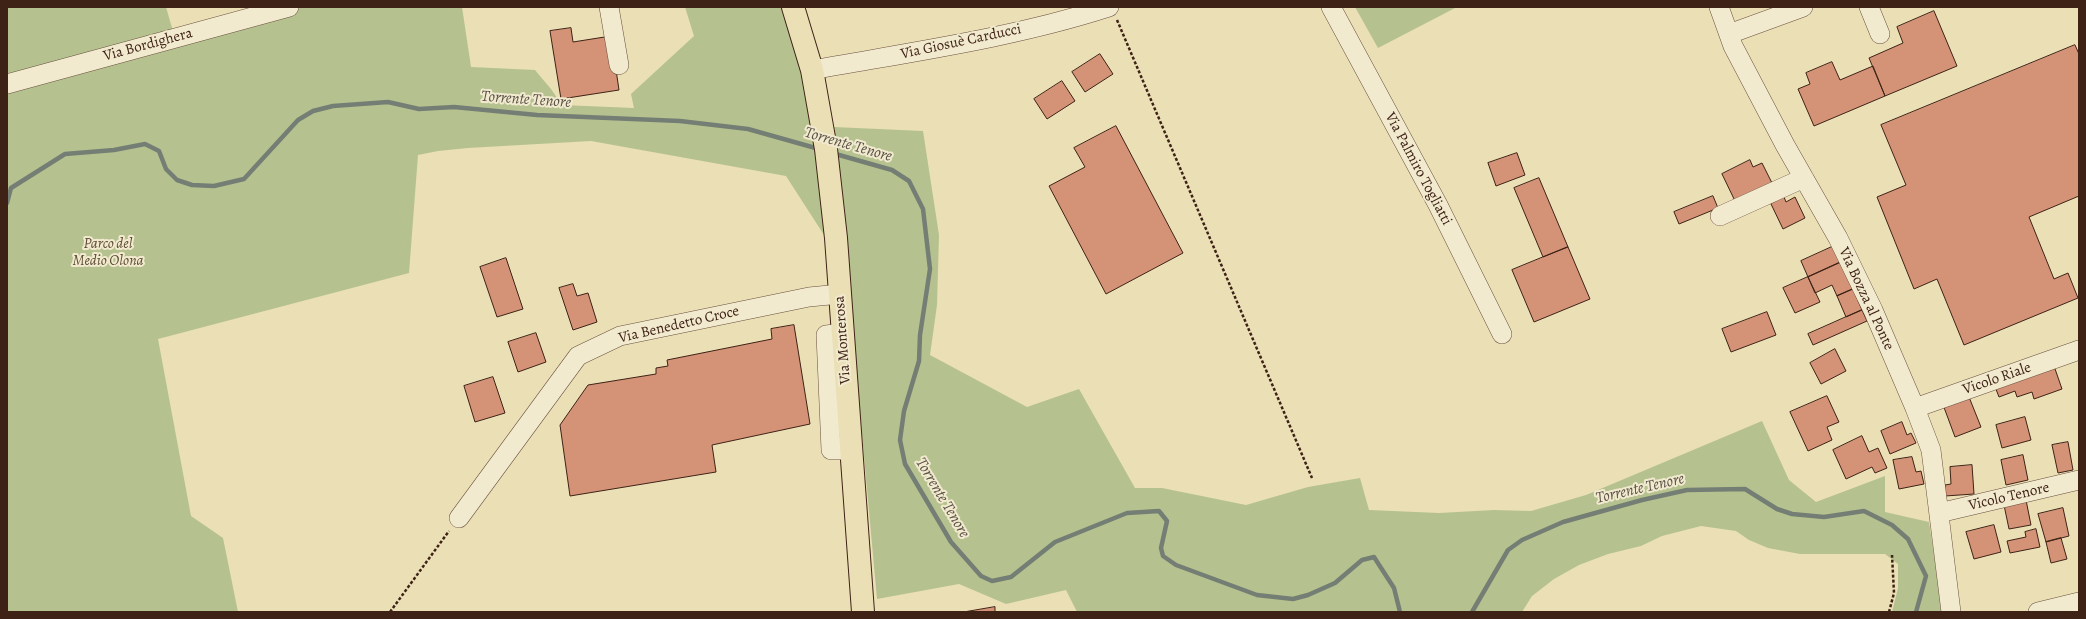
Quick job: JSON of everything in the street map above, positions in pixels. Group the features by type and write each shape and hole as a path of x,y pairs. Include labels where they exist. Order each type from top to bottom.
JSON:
{"main road":[{"name":"Via Monterosa","path":"793,7 812,70 822,119 830,185 843,332 863,612"}],"street":[{"name":"Via Bordighera","path":"7,84 289,7"},
{"path":"609,7 619,65"},
{"name":"Via Palmiro Togliatti","path":"1331,7 1438,205 1502,334"},
{"name":"Via Bozza al Ponte","path":"1719,7 1740,60 1838,238 1873,310 1915,408 1930,450 1951,612"},
{"path":"1729,34 1803,7"},
{"path":"1869,7 1880,34"},
{"name":"Via Giosuè Carducci","path":"812,70 929,49 1112,11"},
{"path":"1720,216 1804,178"},
{"name":"Via Benedetto Croce","path":"459,518 578,356 620,336 809,297 840,294"},
{"name":"Vicolo Riale","path":"1915,408 2079,350"},
{"name":"Vicolo Tenore","path":"1939,513 2079,480"},
{"path":"2038,612 2079,602"}],"path":[{"path":"1112,11 1312,478"},
{"path":"390,612 459,518"},
{"path":"1889,612 1894,593 1892,556"}],"green space":[{"name":"Parco del Medio Olona","path":"7,7 166,7 174,35 258,7 462,7 471,67 535,70 562,105 634,108 631,94 694,36 685,7 781,7 802,74 816,140 824,235 786,176 591,141 468,148 418,155 409,273 158,339 191,516 223,538 238,612 7,612"},
{"path":"1355,7 1457,7 1378,48"},
{"path":"834,127 923,131 939,235 937,305 930,355 1027,407 1079,389 1135,488 1162,488 1246,505 1308,487 1360,478 1369,510 1439,513 1494,510 1531,511 1586,495 1762,421 1789,480 1816,502 1885,476 1885,512 1929,522 1942,606 1941,612 1892,612 1898,588 1898,564 1885,554 1800,554 1768,548 1749,540 1736,531 1701,526 1662,536 1641,546 1608,554 1579,565 1554,579 1532,596 1522,612 1077,612 1066,590 1006,604 959,584 877,599"}],"building":[{"path":"1934,11 1957,66 1885,96 1869,58 1903,43 1897,27"},
{"path":"571,28 573,42 611,36 619,90 561,99 550,31"},
{"path":"2075,45 2079,54 2079,196 2029,217 2054,279 2068,273 2078,298 1964,345 1937,279 1914,289 1877,197 1906,185 1881,125"},
{"path":"1100,54 1113,74 1085,92 1072,72"},
{"path":"1832,62 1840,80 1873,66 1885,96 1814,126 1798,89 1810,84 1806,73"},
{"path":"1062,81 1075,101 1047,119 1034,99"},
{"path":"1116,126 1183,253 1106,294 1049,186 1085,167 1074,148"},
{"path":"1517,153 1525,175 1496,186 1488,163"},
{"path":"1750,160 1753,167 1762,163 1772,183 1735,201 1722,174"},
{"path":"1539,178 1568,247 1543,257 1514,188"},
{"path":"1713,196 1718,208 1679,224 1674,212"},
{"path":"1784,197 1786,202 1795,197 1805,218 1783,229 1771,204"},
{"path":"1834,246 1841,262 1808,277 1801,261"},
{"path":"1568,247 1590,299 1534,322 1512,270"},
{"path":"506,258 523,309 497,317 480,267"},
{"path":"1841,262 1853,289 1837,296 1832,285 1815,293 1808,277"},
{"path":"1808,277 1820,302 1795,313 1783,288"},
{"path":"573,284 577,296 588,293 597,322 573,330 559,288"},
{"path":"1853,289 1862,310 1846,317 1837,296"},
{"path":"1862,310 1867,321 1813,345 1808,334"},
{"path":"1767,312 1776,335 1731,352 1722,329"},
{"path":"794,325 810,424 712,445 716,472 570,496 560,425 588,385 656,374 656,368 668,366 667,360 772,339 771,329"},
{"path":"536,333 546,362 518,372 508,342"},
{"path":"1835,349 1846,371 1821,384 1810,363"},
{"path":"2053,363 2062,389 2034,399 2032,392 2017,397 2015,391 1999,397 1994,384"},
{"path":"493,377 505,413 475,422 464,386"},
{"path":"1967,392 1981,427 1955,437 1942,402"},
{"path":"1827,396 1839,422 1827,427 1832,440 1808,451 1790,412"},
{"path":"2025,417 2031,440 2002,448 1996,425"},
{"path":"1902,422 1907,435 1911,433 1916,443 1890,454 1881,431"},
{"path":"1862,436 1869,452 1878,448 1887,468 1875,473 1872,467 1846,479 1833,450"},
{"path":"2068,442 2073,470 2058,473 2052,445"},
{"path":"2023,455 2028,480 2006,485 2001,460"},
{"path":"1912,457 1916,472 1921,471 1924,484 1899,489 1893,460"},
{"path":"1972,465 1974,494 1945,496 1945,485 1951,484 1950,467"},
{"path":"2026,500 2031,525 2009,529 2004,505"},
{"path":"2063,508 2069,536 2046,542 2038,514"},
{"path":"1994,525 2001,552 1974,559 1966,532"},
{"path":"2036,529 2040,547 2010,553 2007,541 2026,537 2025,532"},
{"path":"2061,538 2067,559 2051,563 2046,542"},
{"path":"995,607 995,612 964,612"}],"waterway":[{"name":"Torrente Tenore","path":"7,203 11,188 65,154 114,150 145,144 159,151 166,169 177,180 192,185 214,186 244,179 298,120 313,111 333,106 388,102 419,109 454,107 537,115 680,121 748,129 819,149"},
{"name":"Torrente Tenore","path":"832,153 892,170 909,181 923,209 930,269 920,335 919,361 904,411 900,440 905,464 951,542 981,576 992,581 1011,577 1055,542 1127,513 1159,511 1167,521 1161,548 1163,556 1176,565 1257,595 1293,599 1308,595 1335,583 1362,560 1374,557 1394,588 1400,612"},
{"name":"Torrente Tenore","path":"1472,612 1508,550 1522,540 1563,522 1642,500 1687,490 1745,489 1777,509 1792,514 1824,517 1864,511 1892,525 1908,539 1926,576 1916,612"}]}
